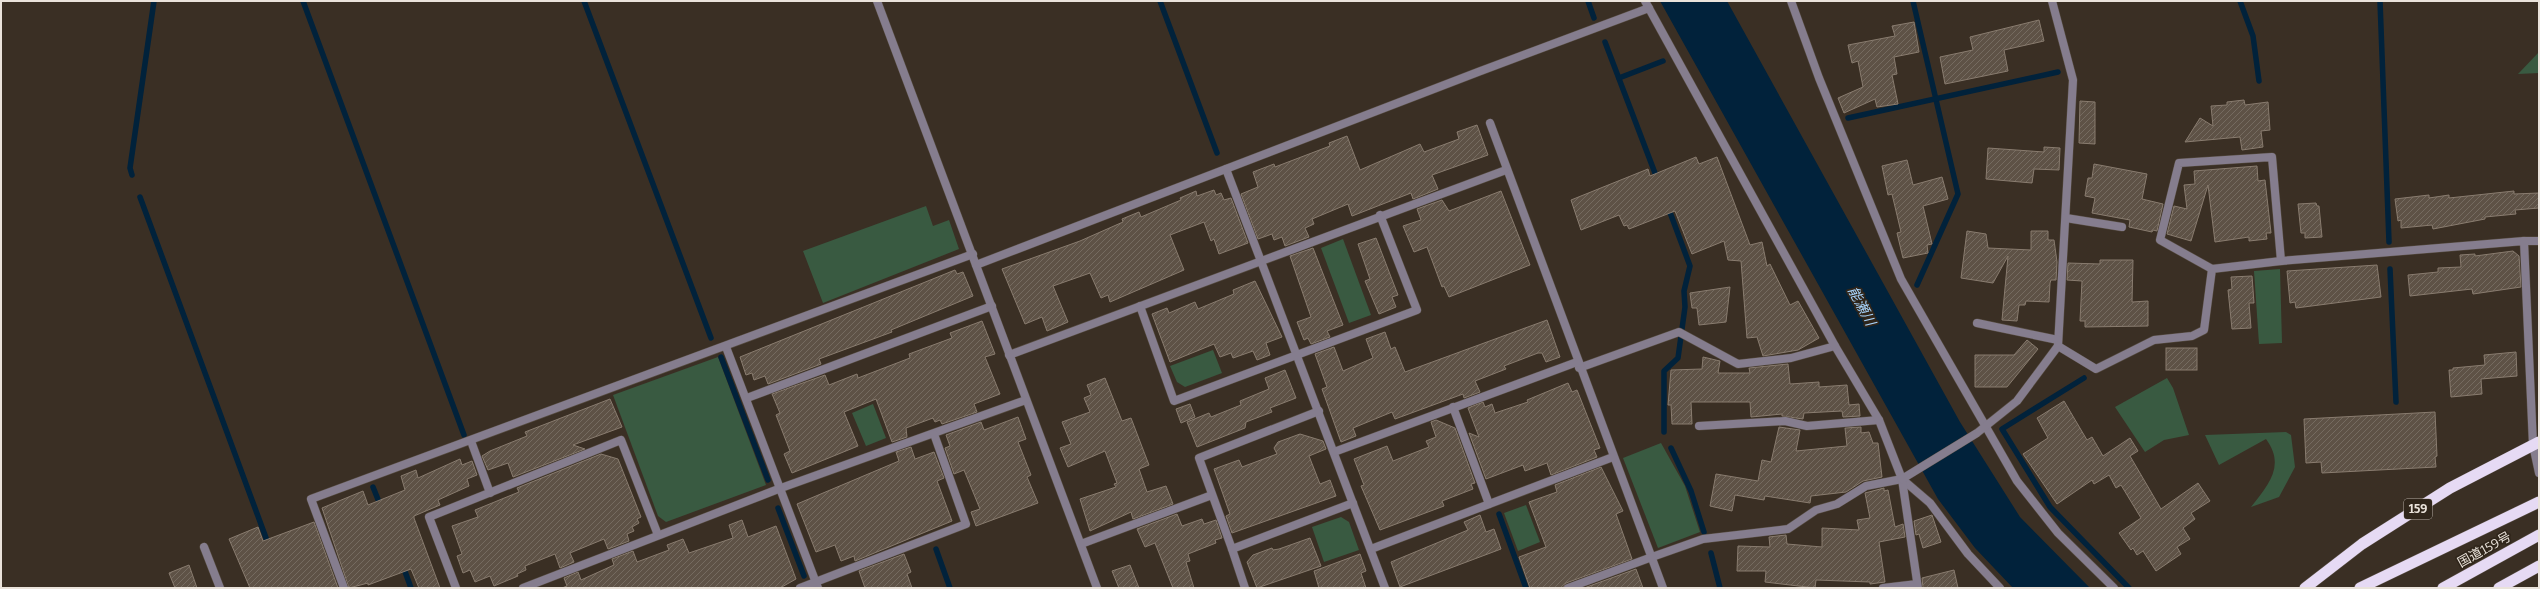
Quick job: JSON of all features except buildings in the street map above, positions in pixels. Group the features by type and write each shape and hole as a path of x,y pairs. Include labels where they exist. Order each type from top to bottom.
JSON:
{"highway":[{"name":"159","path":"2305,588 2362,544 2450,488 2536,443"},
{"path":"2360,588 2539,502"},
{"name":"国道159号","path":"2443,588 2539,535"},
{"path":"2499,588 2539,566"}],"street":[{"path":"877,1 1097,588"},
{"path":"1791,1 1819,78 1901,279 2017,481 2058,533 2114,588"},
{"path":"1568,588 1703,539 1788,529 1816,510 1837,504 1866,486 1902,479 1977,433 2017,401 2058,343 2073,80 2052,1"},
{"path":"976,265 1226,170 1647,5 1835,346 1879,420 1902,479 1917,586 1883,588"},
{"path":"1490,124 1578,365 1663,588"},
{"path":"2281,261 2272,157 2180,163 2160,240 2212,269 2281,261 2539,241"},
{"path":"1226,170 1298,353 1370,549 1386,588"},
{"path":"1010,355 1380,215 1506,170"},
{"path":"1140,306 1174,401 1298,353 1417,310 1380,215"},
{"path":"2066,218 2122,227"},
{"path":"2524,241 2539,473"},
{"path":"344,588 311,499 726,347 973,254"},
{"path":"1977,323 2058,343 2096,369 2154,340 2192,336 2204,330 2212,269"},
{"path":"747,398 992,306"},
{"path":"1334,452 1453,407 1679,332 1738,364 1791,358 1835,346"},
{"path":"726,347 747,398 817,585"},
{"path":"523,588 781,488 1026,400"},
{"path":"1453,407 1489,504"},
{"path":"1245,588 1199,458 1319,411"},
{"path":"1699,426 1785,421 1807,426 1879,420"},
{"path":"800,588 817,585 966,524 934,434"},
{"path":"456,588 429,518 621,440 658,535"},
{"path":"471,441 490,493"},
{"path":"1370,549 1614,457"},
{"path":"1902,479 1930,503 1968,554 2000,588"},
{"path":"1081,544 1212,495"},
{"path":"1232,548 1353,503"},
{"path":"204,547 220,588"}],"green space":[{"path":"2539,52 2539,73 2518,74"},
{"path":"926,206 933,226 949,220 959,249 823,303 803,251"},
{"path":"1343,239 1371,315 1349,323 1321,248"},
{"path":"2280,269 2282,343 2259,344 2254,271"},
{"path":"1213,350 1222,373 1185,387 1177,382 1170,366"},
{"path":"718,357 766,485 666,522 658,516 613,395"},
{"path":"2167,378 2173,388 2189,435 2164,440 2145,452 2115,407"},
{"path":"873,404 886,438 866,446 852,413"},
{"path":"2286,432 2291,435 2295,467 2279,497 2251,507 2268,483 2275,467 2272,449 2266,439 2219,465 2205,435"},
{"path":"1661,443 1685,486 1700,532 1658,548 1623,458"},
{"path":"1526,505 1540,542 1518,551 1504,513"},
{"path":"1341,517 1349,522 1359,550 1324,562 1312,527"}],"water":[{"name":"能瀬川","path":"1660,1 1727,1 1960,422 2020,517 2090,588 2013,588 1975,548 1938,499"}],"waterway":[{"path":"132,175 130,168 154,1"},
{"path":"303,1 464,435"},
{"path":"584,1 711,338"},
{"path":"1160,1 1217,153"},
{"path":"1588,1 1594,18"},
{"path":"1913,1 1958,194 1917,285"},
{"path":"2240,1 2253,36 2259,81"},
{"path":"2380,1 2389,242"},
{"path":"1605,42 1658,181"},
{"path":"1619,78 1663,61"},
{"path":"1848,118 2058,72"},
{"path":"140,197 269,546"},
{"path":"1664,432 1664,371 1678,358 1685,307 1684,291 1690,266 1668,207"},
{"path":"2390,269 2396,402"},
{"path":"721,357 768,480"},
{"path":"2084,378 2002,429 2050,507 2129,588"},
{"path":"1671,448 1691,491 1704,532"},
{"path":"373,487 381,507"},
{"path":"778,508 804,576"},
{"path":"1499,514 1526,588"},
{"path":"936,549 950,588"},
{"path":"1711,553 1720,588"},
{"path":"403,566 411,588"}]}
